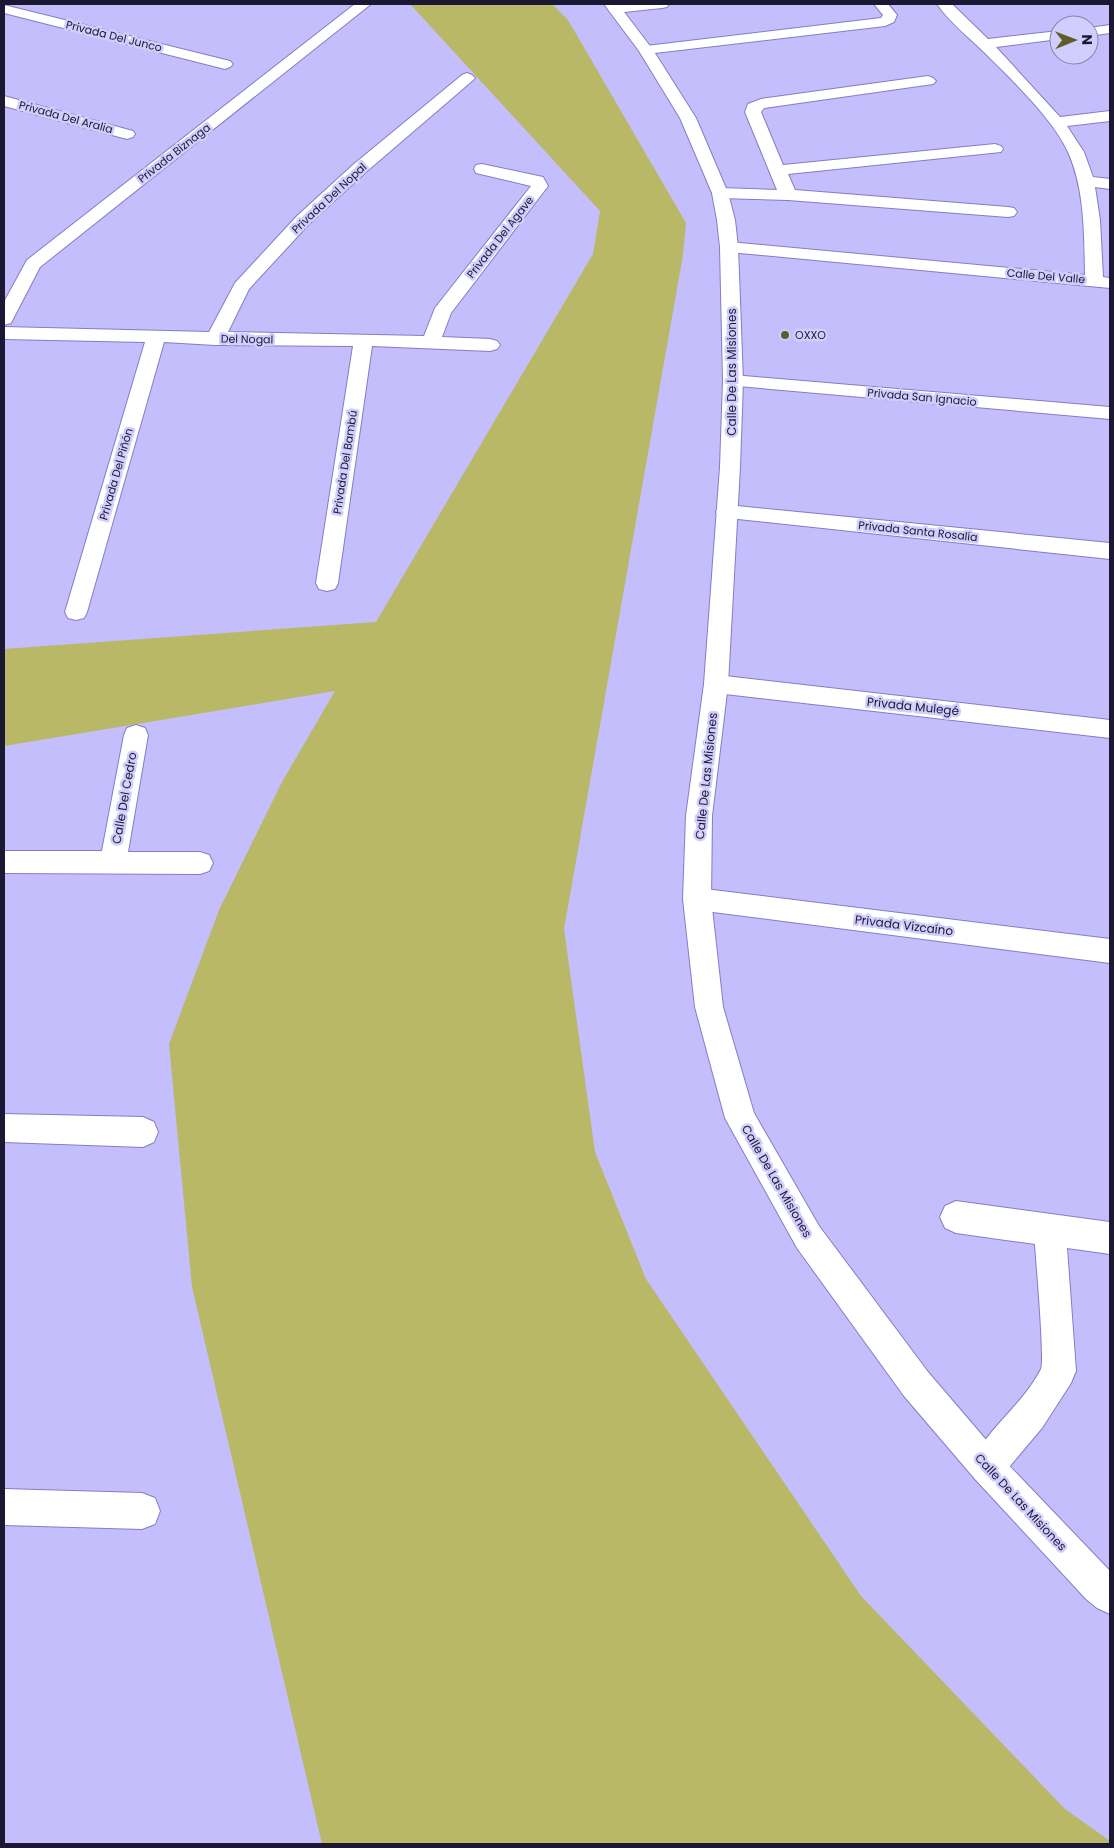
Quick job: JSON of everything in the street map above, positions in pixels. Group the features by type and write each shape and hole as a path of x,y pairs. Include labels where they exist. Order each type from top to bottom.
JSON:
{"street":[{"name":"Privada Biznaga","path":"4,319 33,264 364,4"},
{"path":"613,6 662,4"},
{"path":"646,50 885,22 889,19 890,15 881,4"},
{"name":"Calle Del Valle","path":"729,247 1102,282 1085,181 1079,159 1056,122 944,4"},
{"name":"Calle De Las Misiones","path":"613,6 646,50 688,118 720,193 726,220 729,247 733,381 716,684 699,816 698,899 709,1007 740,1118 808,1237 916,1384 987,1467 1092,1579 1110,1595"},
{"name":"Privada Del Junco","path":"4,9 225,64"},
{"path":"984,44 1049,36"},
{"name":"Privada Del Nopal","path":"215,339 241,287 303,220 360,168 467,78"},
{"path":"788,195 753,112 754,107 761,104 928,81"},
{"name":"Privada Del Aralia","path":"4,101 128,134"},
{"path":"1056,122 1110,116"},
{"path":"779,170 995,149"},
{"name":"Privada Del Agave","path":"431,342 442,312 540,186 537,181 482,169"},
{"path":"1085,181 1110,184"},
{"path":"720,193 788,195 1008,212"},
{"name":"Del Nogal","path":"4,333 215,339 431,342 490,345"},
{"name":"Privada Del Piñón","path":"76,612 156,336"},
{"name":"Privada Del Bambú","path":"327,583 363,341"},
{"name":"Privada San Ignacio","path":"733,381 1110,413"},
{"name":"Privada Santa Rosalía","path":"727,512 1110,551"},
{"name":"Privada Mulegé","path":"716,684 1110,729"},
{"name":"Calle Del Cedro","path":"113,861 136,735"},
{"name":"Calle Del Cedro","path":"4,862 113,861 200,863"},
{"name":"Privada Vizcaíno","path":"698,899 1110,950"},
{"path":"4,1128 143,1132"},
{"path":"956,1217 1110,1238"},
{"path":"987,1467 1030,1416 1049,1389 1058,1371 1050,1230"},
{"path":"4,1507 142,1511"}],"shaded area":[{"path":"410,4 552,4 568,20 686,223 683,255 564,929 595,1152 646,1279 861,1596 1065,1809 1110,1841 1110,1844 322,1844 192,1287 169,1044 219,910 282,782 335,691 4,746 4,649 376,622 593,254 600,211"}],"place":[{"name":"OXXO","path":"785,335"}]}
